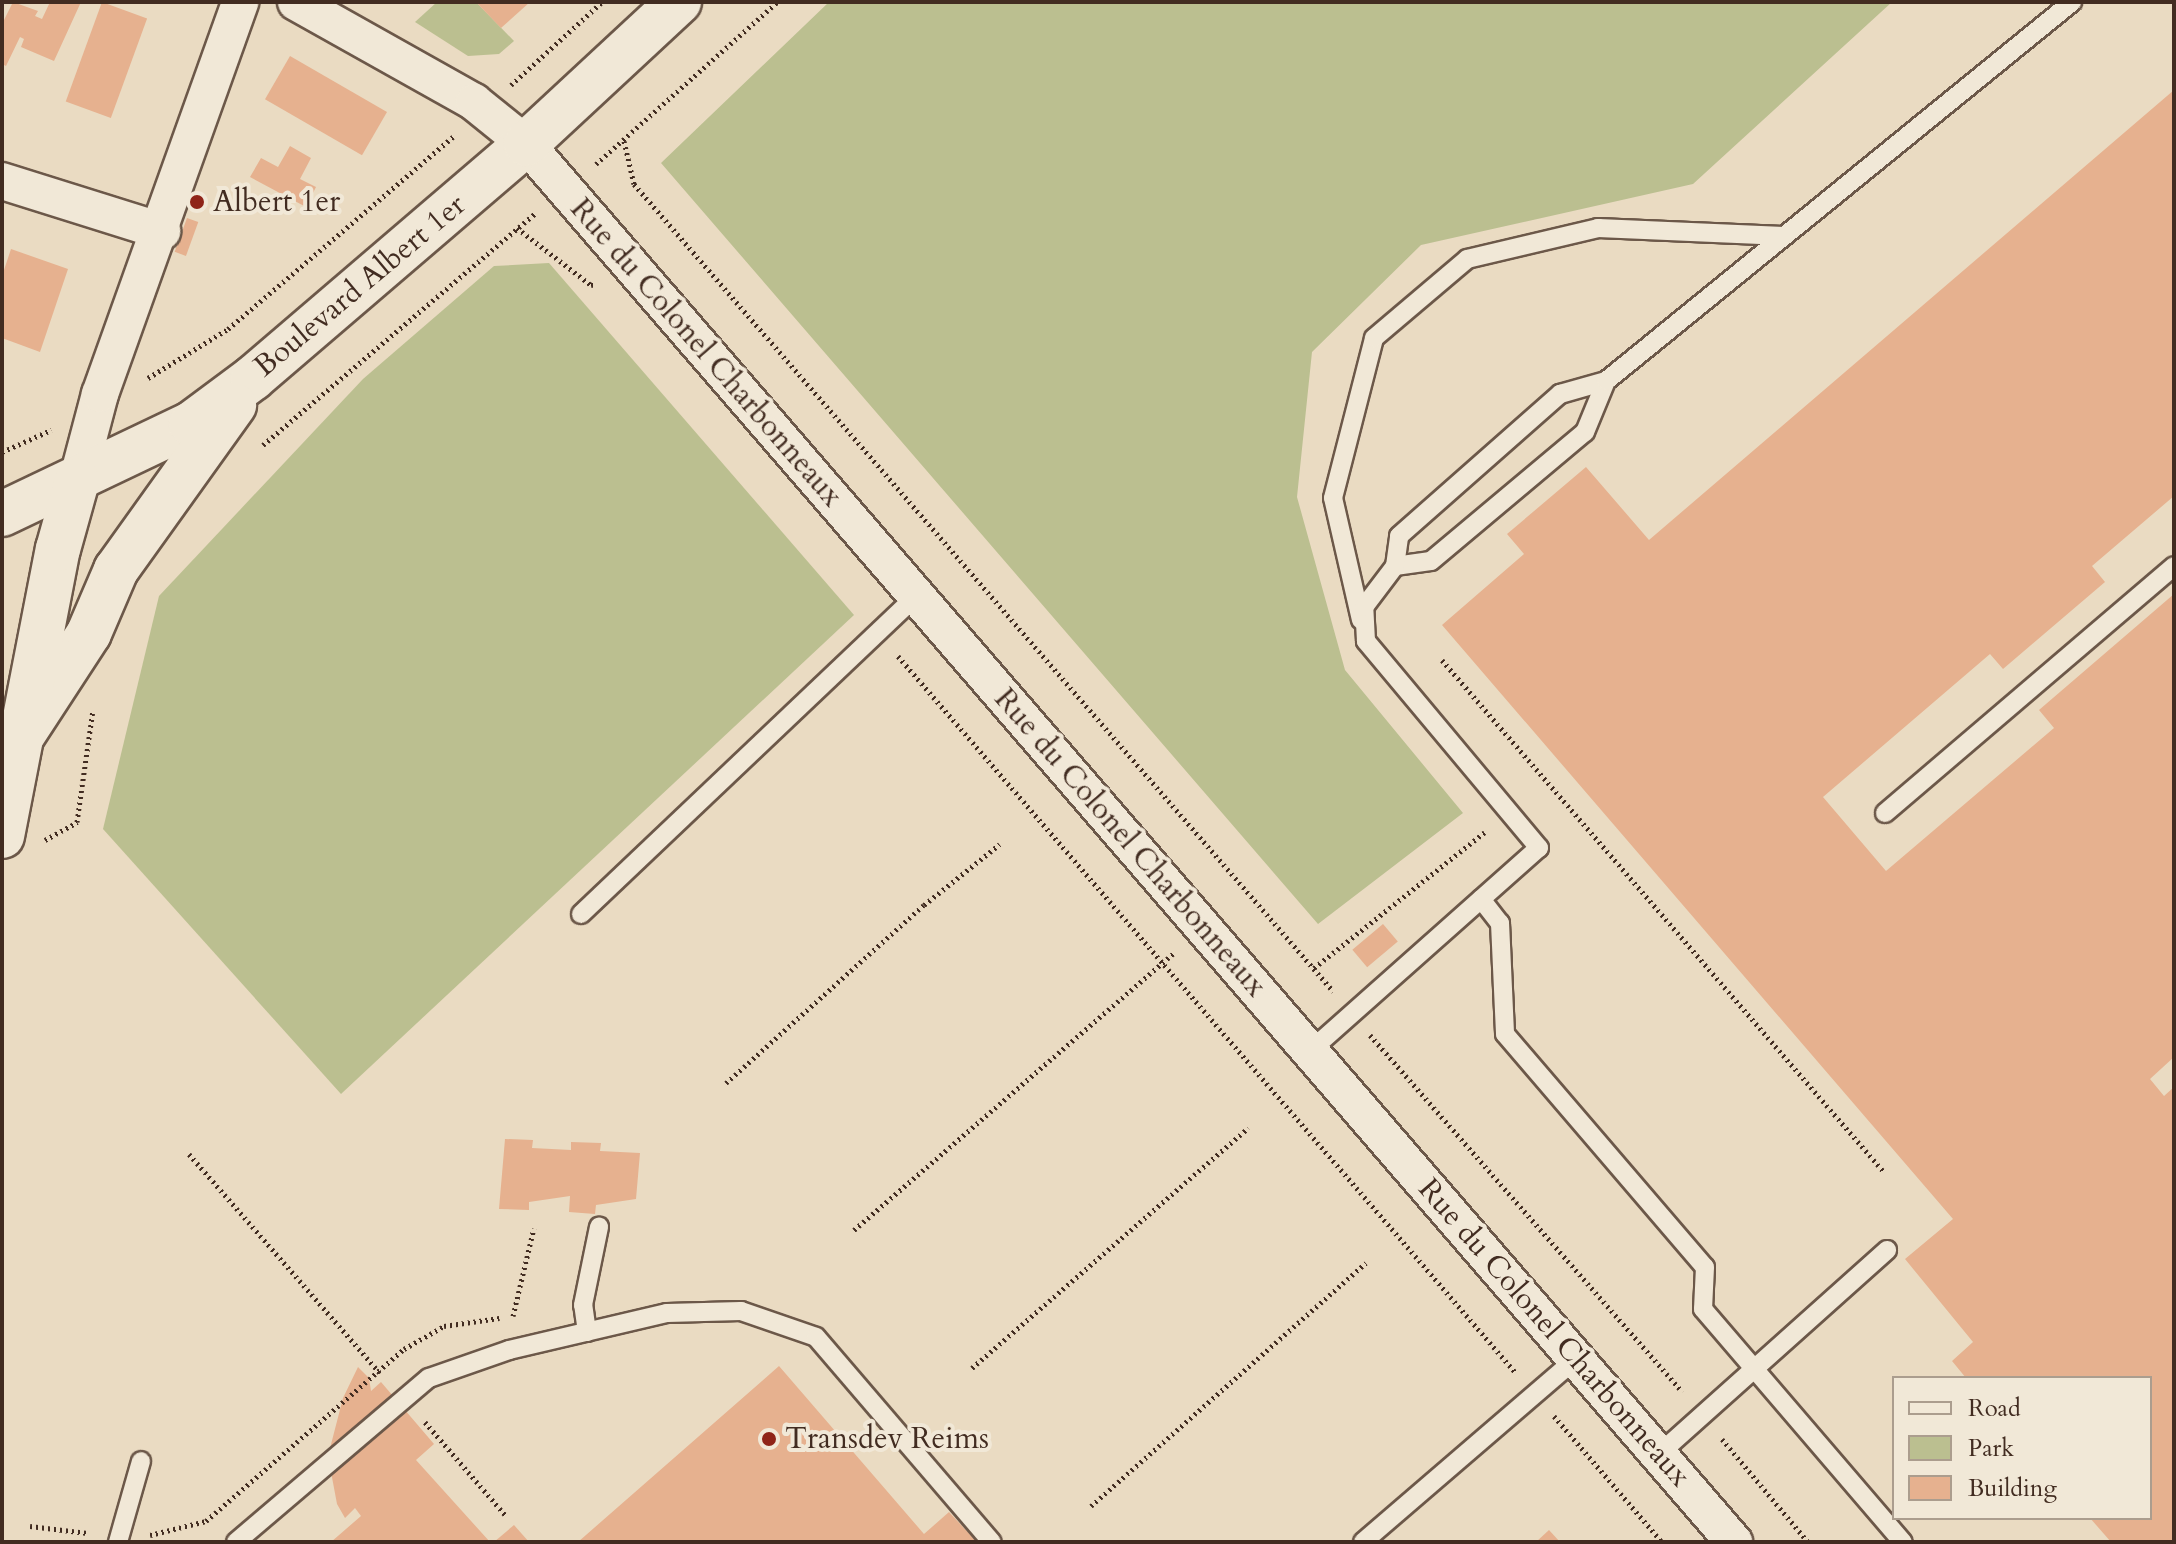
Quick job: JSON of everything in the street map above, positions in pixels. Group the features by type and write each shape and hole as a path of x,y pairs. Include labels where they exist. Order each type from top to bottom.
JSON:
{"main road":[{"name":"Boulevard Albert 1er","path":"2,514 77,481 191,424 253,378 526,144 679,2"},
{"path":"11,720 89,633 116,570 253,378"},
{"path":"2,836 11,720 77,481"}],"street":[{"path":"77,481 96,411 162,231 240,2"},
{"name":"Rue du Colonel Charbonneaux","path":"296,2 483,110 526,144 1734,1542"},
{"path":"2,181 162,231"}],"lane":[{"path":"1366,641 1364,607 1395,566 1399,536 1560,394 1606,381 2072,2"},
{"path":"1310,1051 1539,848 1366,641 1333,498 1374,338 1467,259 1598,228 1784,236"},
{"path":"1395,566 1431,561 1585,432 1606,381"},
{"path":"1885,813 2174,566"},
{"path":"581,914 916,596"},
{"path":"1481,899 1500,923 1505,1034 1705,1267 1703,1309 1903,1542"},
{"path":"587,1332 583,1305 599,1227"},
{"path":"1659,1454 1887,1250"},
{"path":"236,1542 429,1378 495,1355 667,1313 741,1311 816,1337 992,1542"},
{"path":"1363,1542 1576,1359"},
{"path":"118,1542 141,1461"}],"path":[{"path":"2,452 96,411 228,329 483,110 602,2"},
{"path":"255,452 310,400 624,141 777,2"},
{"path":"624,141 634,184 1808,1542"},
{"path":"877,631 1662,1542"},
{"path":"1442,660 1884,1172"},
{"path":"1314,968 1547,784"},
{"path":"726,1083 924,905 1000,844"},
{"path":"854,1230 1203,927"},
{"path":"972,1368 1248,1128"},
{"path":"189,1154 506,1516"},
{"path":"513,1316 534,1228"},
{"path":"1091,1506 1366,1263"}],"green space":[{"path":"437,2 476,2 514,41 499,54 468,56 415,22"},
{"path":"829,2 1892,2 1693,184 1421,245 1312,352 1297,497 1345,670 1463,813 1318,924 661,163"},
{"path":"549,263 854,615 341,1094 103,829 159,596 363,379 494,266"}],"building":[{"path":"13,2 38,11 35,16 42,19 50,2 81,2 54,61 21,47 24,39 20,37 6,66 2,64 2,24"},
{"path":"102,2 147,18 111,118 66,102"},
{"path":"476,2 530,2 501,28"},
{"path":"290,56 387,112 362,155 265,99"},
{"path":"2174,90 2174,496 2092,566 2105,582 2003,669 1990,654 1823,797 1886,871 2054,728 2039,710 2174,594 2174,1057 2150,1079 2164,1096 2174,1087 2174,1542 2111,1542 2092,1520 2152,1520 2152,1376 1964,1376 1952,1361 1973,1342 1905,1259 1953,1219 1442,625 1524,554 1507,534 1586,467 1649,540"},
{"path":"290,146 311,158 300,179 316,187 306,207 250,177 261,158 278,167"},
{"path":"187,218 198,222 186,256 175,252"},
{"path":"11,249 68,269 40,352 2,338 2,276"},
{"path":"1383,924 1398,942 1367,967 1352,950"},
{"path":"505,1139 533,1140 532,1148 571,1150 571,1142 601,1143 600,1151 640,1153 636,1199 596,1205 595,1214 569,1212 570,1196 529,1202 529,1210 499,1209"},
{"name":"Transdev Reims","path":"779,1366 924,1534 949,1512 977,1542 578,1542"},
{"path":"358,1367 369,1378 371,1391 381,1382 434,1444 416,1460 490,1542 331,1542 361,1516 355,1508 345,1518 337,1504 328,1456 343,1398"},
{"path":"514,1525 529,1542 494,1542"},
{"path":"1549,1530 1560,1542 1536,1542"}],"place":[{"name":"Albert 1er","path":"197,202"},
{"name":"Transdev Reims","path":"769,1439"}]}
